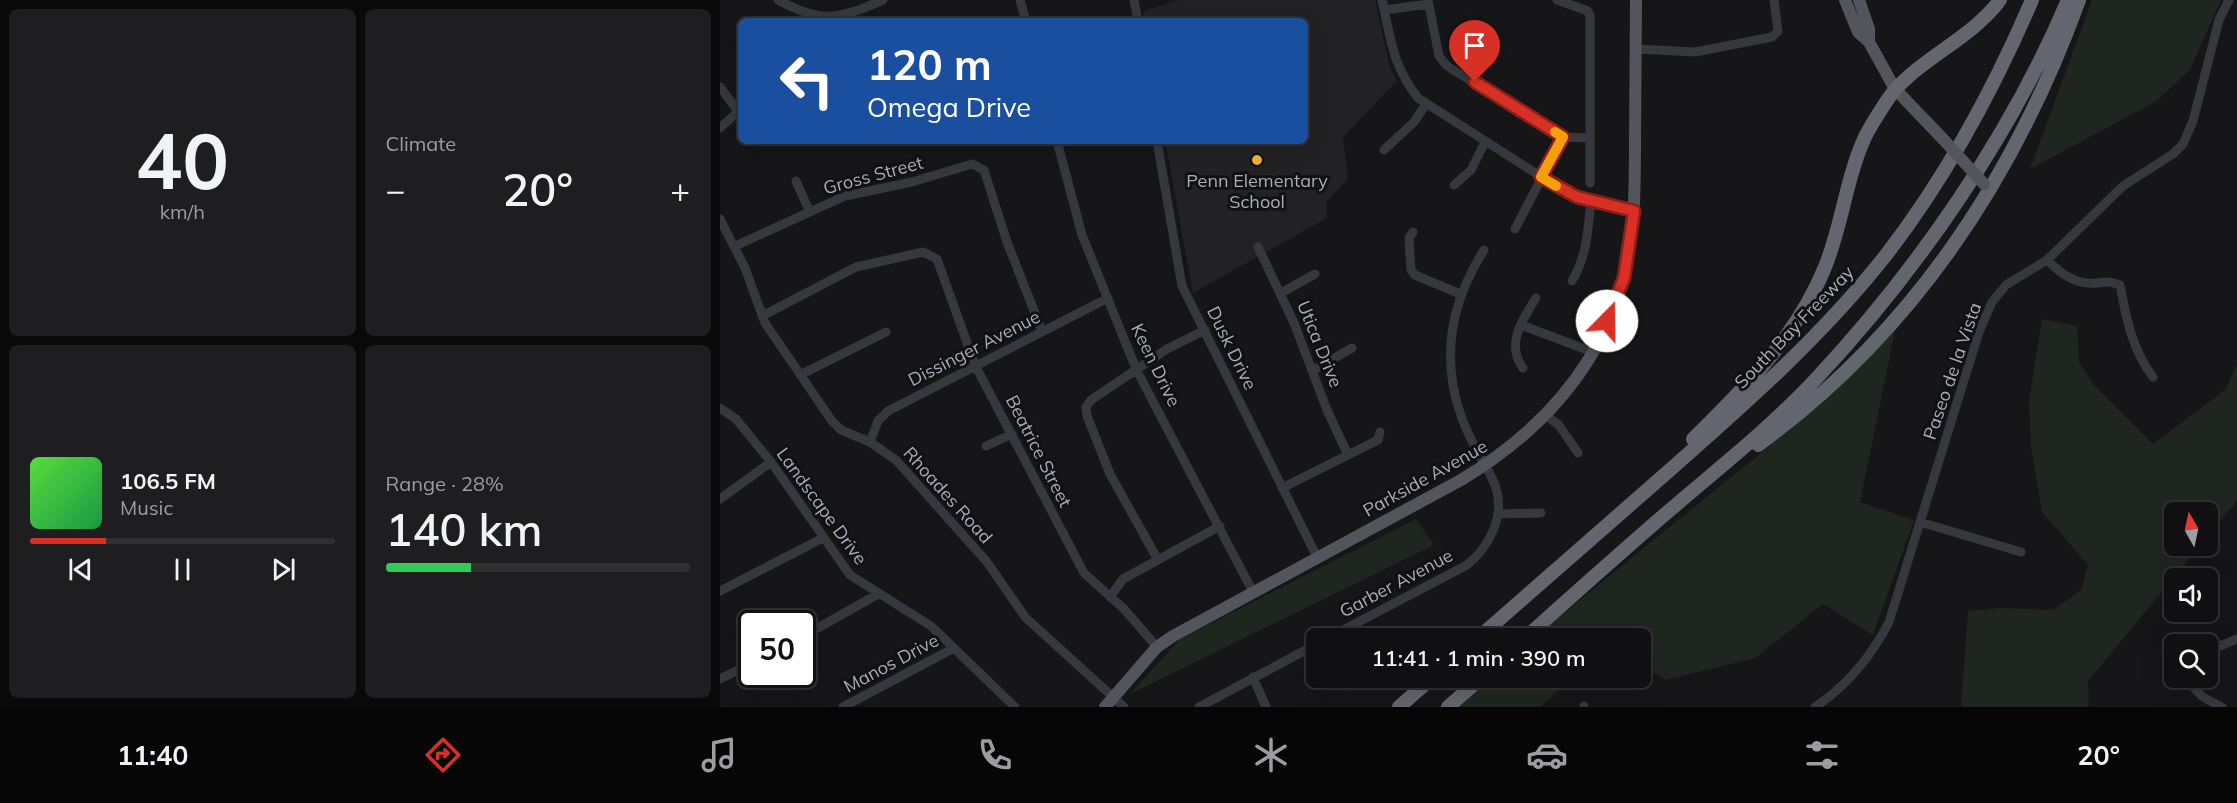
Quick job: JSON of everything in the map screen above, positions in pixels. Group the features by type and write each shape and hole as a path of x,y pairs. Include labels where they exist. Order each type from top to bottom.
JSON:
{"highway":[{"path":"1609,523 1743,390 1780,344 1804,309 1825,267 1865,138 1895,89 1969,32 2000,0"},
{"name":"South Bay Freeway","path":"1490,628 1779,374 1886,255 1971,129 2002,69 2031,0"},
{"path":"1536,628 1732,458 1815,380 1905,272 1979,166 2039,65 2068,0"},
{"path":"1732,458 1752,448 1788,423 1860,359 1926,282 2018,143 2053,70 2079,0"},
{"path":"1399,707 1421,688"},
{"path":"1448,707 1470,688"}],"main road":[{"name":"Parkside Avenue","path":"1109,702 1157,647 1183,630 1485,466 1514,446 1546,416 1581,373 1593,352 1624,278 1634,211 1636,0"},
{"path":"1845,0 1858,32 1869,42 1895,89 1987,187"},
{"path":"1858,0 1869,29 1869,42"}],"street":[{"path":"778,0 809,15 830,18 851,14 883,0"},
{"path":"1020,0 1025,18"},
{"path":"1134,0 1137,18"},
{"path":"1382,0 1395,58 1403,79 1426,104 1541,177 1577,197 1634,211"},
{"path":"1557,0 1582,7 1588,11 1590,16 1590,183"},
{"path":"1636,49 1695,52 1772,37 1778,31 1774,0"},
{"name":"Paseo de la Vista","path":"1815,707 1847,682 1878,642 1894,608 1979,333 1992,302 2006,285 2047,260 2123,186 2173,154 2183,144 2193,122 2219,20 2229,0"},
{"path":"1384,10 1429,2 1439,56 1448,66 1563,137 1590,138"},
{"path":"720,87 738,108"},
{"path":"1383,150 1414,122 1426,104"},
{"path":"720,128 738,112"},
{"path":"1515,229 1563,137"},
{"path":"1454,185 1471,170 1485,142"},
{"name":"Keen Drive","path":"1057,144 1082,235 1137,371 1254,592"},
{"name":"Dusk Drive","path":"1157,144 1177,271 1182,286 1317,557"},
{"name":"Gross Street","path":"735,246 845,196 912,182 972,164 980,166 1042,331"},
{"path":"796,181 810,210"},
{"path":"1572,281 1580,268 1585,250 1591,201"},
{"name":"Rhoades Road","path":"720,219 735,246 762,316 774,338 841,430 870,442 896,460 987,562 1025,617 1109,702"},
{"path":"1413,232 1408,238 1411,270 1415,275 1460,294"},
{"name":"Utica Drive","path":"1258,247 1281,293 1314,370 1327,410 1348,455"},
{"name":"Garber Avenue","path":"1347,628 1467,565 1488,543 1498,514 1496,486 1461,416 1454,387 1451,346 1460,294 1484,250"},
{"name":"Beatrice Street","path":"762,316 856,267 923,252 937,259 975,365 1084,573 1157,647"},
{"path":"2047,260 2058,272 2070,279 2095,283 2110,281 2120,285 2127,323 2142,362 2153,377"},
{"path":"1281,293 1315,274"},
{"name":"Dissinger Avenue","path":"870,442 878,421 888,411 1108,298"},
{"path":"1523,368 1515,352 1516,334 1536,298"},
{"path":"1521,324 1593,352"},
{"path":"1158,560 1110,474 1087,416 1086,407 1091,400 1167,349 1205,330"},
{"path":"800,375 886,332"},
{"path":"1314,370 1352,348"},
{"name":"Landscape Drive","path":"720,408 736,418 771,462 850,575 931,626 1015,707"},
{"path":"1546,416 1558,424 1578,453"},
{"path":"1282,488 1378,440 1380,432"},
{"path":"986,446 1012,434"},
{"path":"720,499 771,462"},
{"path":"1498,514 1541,513"},
{"path":"1920,522 2021,552"},
{"path":"1110,597 1123,579 1220,526"},
{"path":"720,591 823,538"},
{"path":"816,629 878,594"},
{"path":"2218,647 2237,639"},
{"name":"Manos Drive","path":"843,707 954,648"},
{"path":"1199,707 1306,650"},
{"path":"720,679 738,670"},
{"path":"1253,677 1266,707"},
{"path":"2194,688 2222,707"},
{"path":"1109,702 1124,707"}],"shaded area":[{"name":"Penn Elementary School","path":"1180,0 1375,0 1390,68 1397,81 1343,137 1348,179 1327,201 1327,218 1193,293 1166,144 1308,144 1308,18 1144,18 1143,11"},
{"path":"2092,0 2221,0 2190,70 2155,102 2030,169"},
{"path":"2042,319 2077,326 2079,362 2094,385 2153,444 2225,390 2237,364 2237,501 2218,524 2218,502 2164,502 2164,556 2192,556 2182,568 2164,568 2164,589 2088,681 2089,707 1961,707 1968,611 2001,608 2053,610 2081,590 2088,565 2042,512 2031,446 2029,402"},
{"path":"1895,331 1860,502 1914,520 1873,635 1823,604 1755,658 1665,680 1651,671 1651,628 1546,628 1790,429"},
{"path":"1416,519 1434,545 1130,694 1180,639"},
{"path":"1475,688 1561,688 1540,707 1454,707"}],"slow traffic":[{"path":"1555,132 1563,137 1541,177 1556,186"}],"place":[{"name":"Penn Elementary School","path":"1257,160"}],"route":[{"path":"1475,82 1563,137 1541,177 1577,197 1634,211 1624,278 1607,321"}]}
